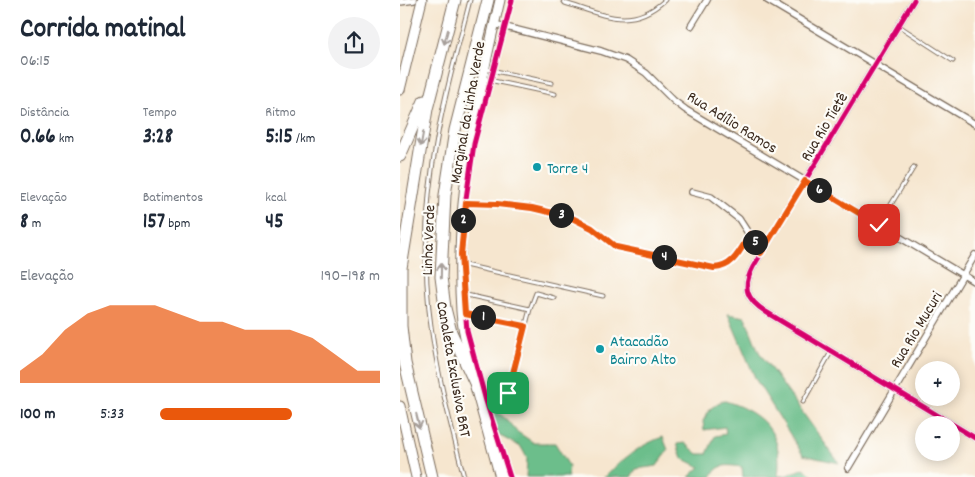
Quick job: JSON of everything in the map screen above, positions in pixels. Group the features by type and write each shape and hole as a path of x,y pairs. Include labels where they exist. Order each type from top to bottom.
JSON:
{"highway":[{"name":"Linha Verde","path":"432,477 405,363 400,326 401,268 427,109 455,0"},
{"name":"Linha Verde","path":"488,0 455,130 446,195 441,277 445,308 451,332 475,383 501,477"},
{"path":"400,156 436,75"}],"main road":[{"path":"400,90 402,75 422,0"},
{"name":"Marginal da Linha Verde","path":"475,383 461,313 460,264 463,203 468,160 500,0"},
{"path":"400,406 402,424 416,477"}],"street":[{"path":"400,2 414,0"},
{"path":"691,26 707,0"},
{"path":"767,0 975,124"},
{"name":"Rua Rio Tietê","path":"831,352 766,312 752,301 748,294 747,286 750,274 761,253 914,0"},
{"name":"Rua Adílio Ramos","path":"494,24 601,51 626,60 646,73 680,106 975,282"},
{"path":"692,192 711,197 739,219 761,253"},
{"name":"Rua Rio Mucuri","path":"848,468 975,255"},
{"path":"831,352 975,438"}],"lane":[{"name":"Canaleta Exclusiva BRT","path":"464,477 434,346 426,266 428,218 437,135 470,0"},
{"path":"563,0 565,3 604,15 629,19 645,15 656,9 665,0"},
{"path":"899,26 953,60"},
{"path":"485,69 552,83"},
{"path":"483,79 555,94"},
{"path":"879,225 914,167"},
{"path":"463,203 515,206 570,217 592,228 616,247 714,268 724,267 734,259 750,234"},
{"path":"460,264 603,296"},
{"path":"460,293 530,309"},
{"path":"506,401 525,326 536,293 554,298"},
{"path":"461,313 525,326"},
{"path":"803,402 831,352"}],"green space":[{"path":"728,314 745,317 759,352 839,463 803,455 756,380"},
{"path":"722,400 748,411 767,426 777,447 779,461 778,476 787,475 804,468 814,477 743,477 742,467 724,466 717,469 711,477 689,477 700,467 682,458 677,444 685,443 698,454 707,454 715,436 726,434 725,427 704,430 703,421 710,409"},
{"path":"495,410 516,431 534,443 555,443 569,466 568,477 526,477 527,458 521,447 500,436 487,420"},
{"path":"663,437 668,450 657,466 636,469 631,477 604,477 631,454 646,444"}],"cycle path":[{"path":"510,477 486,401 467,331 461,254 463,219 474,144 512,0"},
{"path":"914,0 753,267 747,287 750,298 766,312 975,438"}],"place":[{"name":"Torre 4","path":"537,167"},
{"name":"Atacadão Bairro Alto","path":"600,349"}],"route":[{"path":"508,393 525,326 465,314 461,254 466,203 532,208 570,217 592,228 616,247 714,268 724,267 734,259 750,234 761,253 805,181 879,225"}]}
